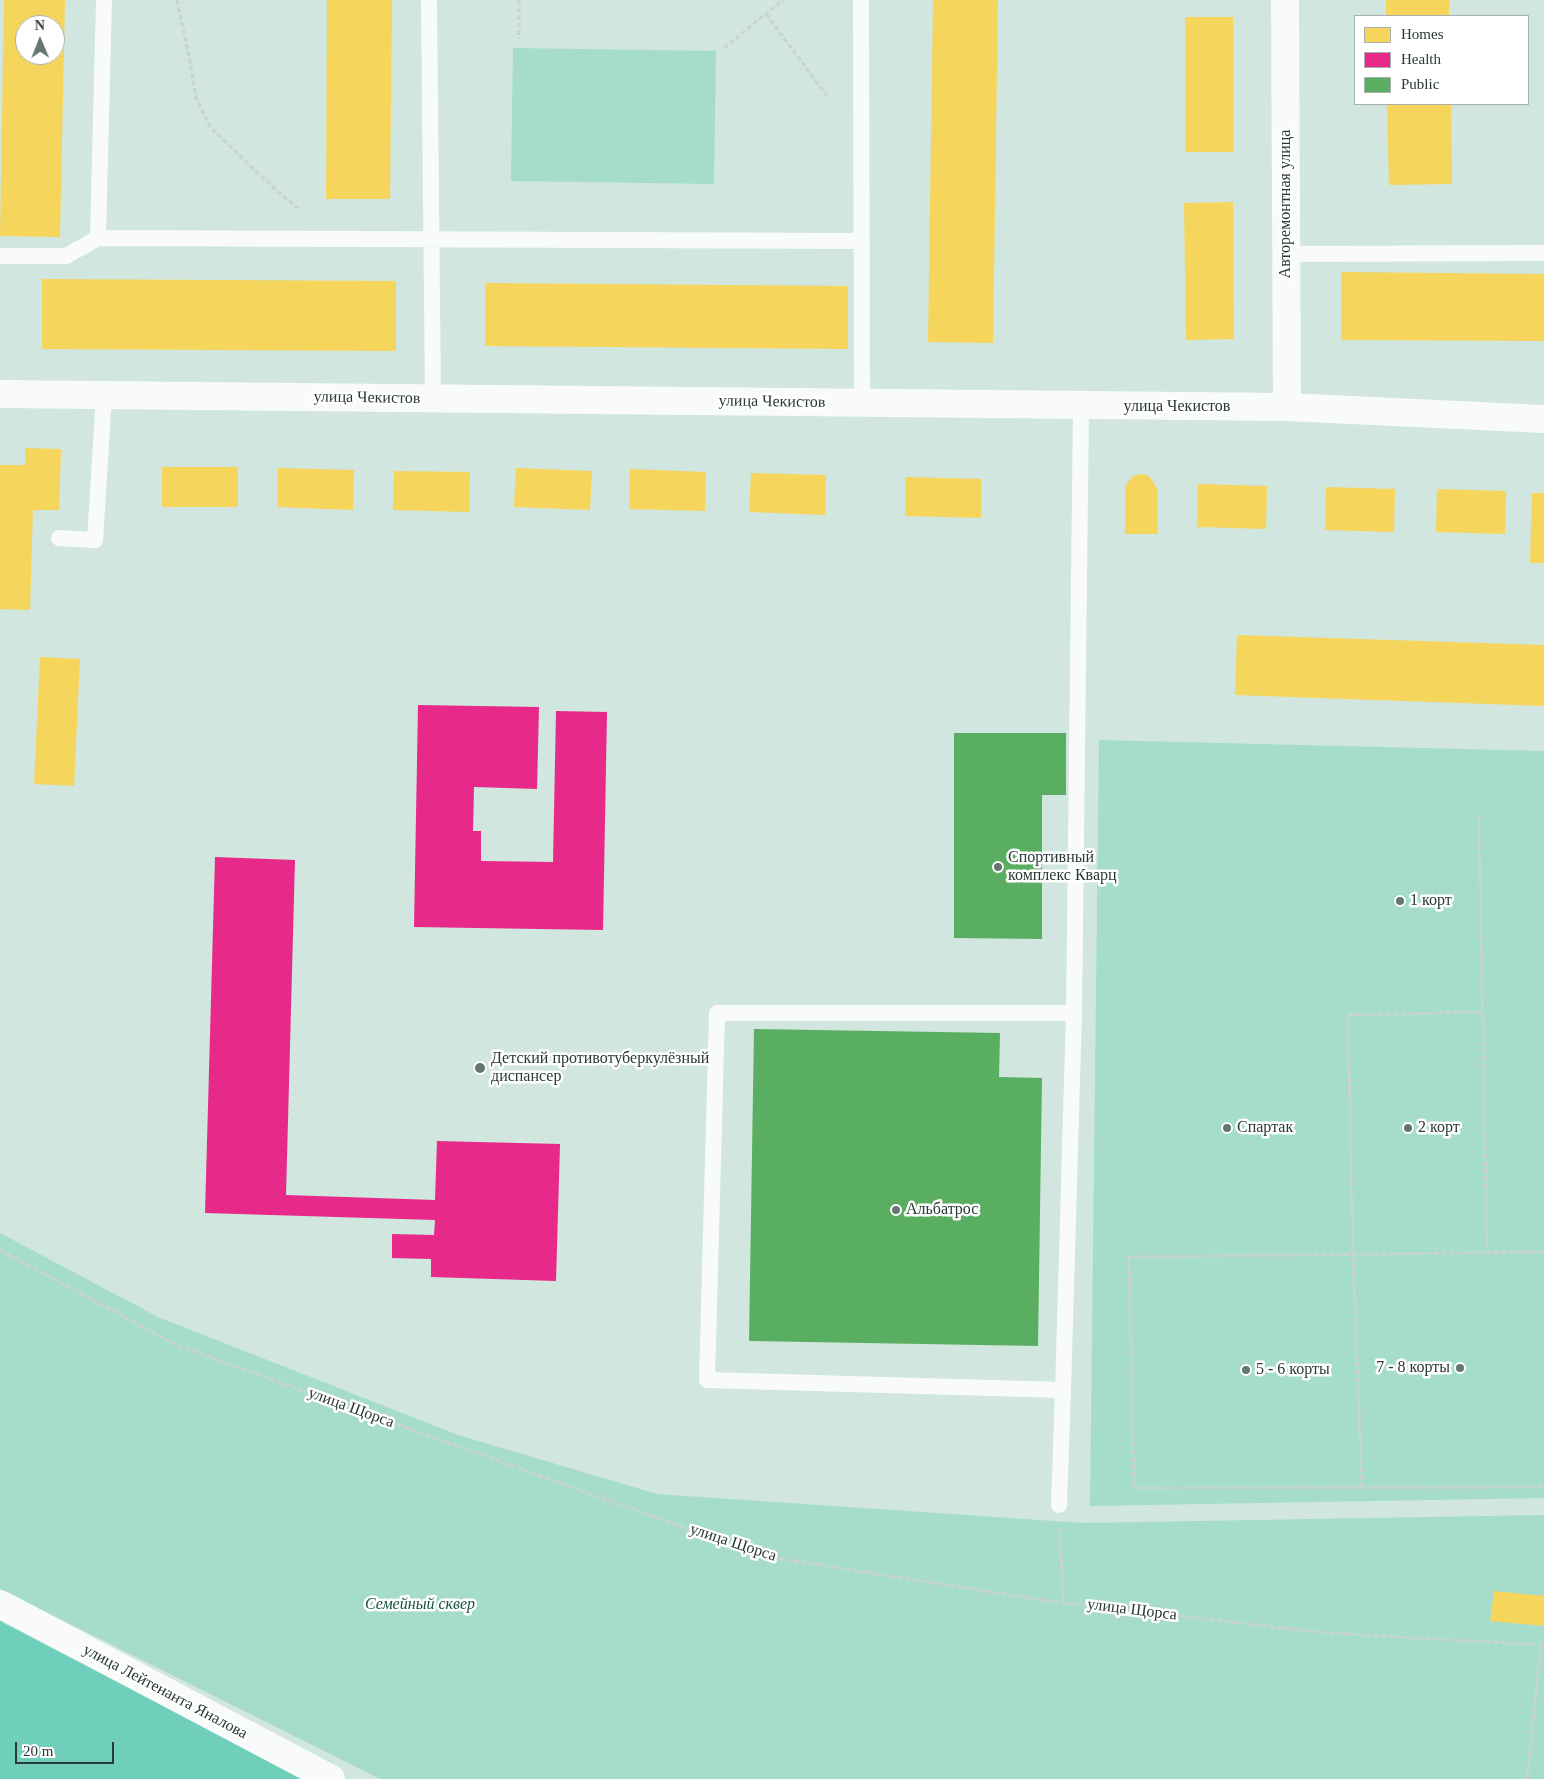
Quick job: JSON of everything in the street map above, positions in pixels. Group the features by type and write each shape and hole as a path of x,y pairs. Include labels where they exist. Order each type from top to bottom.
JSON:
{"street":[{"name":"Авторемонтная улица","path":"1285,0 1287,407"},
{"name":"улица Чекистов","path":"0,394 1287,407 1544,419"},
{"name":"улица Лейтенанта Яналова","path":"0,1604 331,1779"}],"lane":[{"path":"98,238 104,0"},
{"path":"429,0 432,399"},
{"path":"861,0 862,403"},
{"path":"0,256 66,256 98,238 862,241"},
{"path":"1286,254 1544,253"},
{"path":"59,538 94,540 104,396"},
{"path":"1059,1505 1074,1013 1081,406"},
{"path":"1063,1390 707,1380 717,1013 1074,1013"}],"path":[{"path":"176,0 189,56 196,98 211,128 280,194 300,209"},
{"path":"518,0 518,39"},
{"path":"724,48 782,0"},
{"path":"766,14 827,96"},
{"path":"1479,816 1487,1254"},
{"path":"1362,1487 1348,1015 1482,1012"},
{"name":"улица Щорса","path":"0,1250 176,1345 763,1556 1063,1602 1328,1633 1543,1645"},
{"path":"1544,1252 1129,1257 1134,1488 1544,1487"},
{"path":"1059,1505 1063,1602"},
{"path":"1527,1779 1543,1645"}],"green space":[{"path":"513,48 716,51 714,184 511,181"},
{"name":"Спартак","path":"1099,740 1544,751 1544,1498 1090,1506"},
{"name":"Семейный сквер","path":"0,1233 158,1317 458,1435 657,1494 1083,1523 1544,1515 1544,1779 380,1779 0,1589"},
{"path":"0,1621 304,1779 0,1779"}],"building: Homes":[{"path":"4,0 65,0 65,15 15,15 15,65 64,65 60,237 0,236"},
{"path":"327,0 392,0 390,199 326,199"},
{"path":"933,0 998,0 993,343 928,342"},
{"path":"1386,0 1449,0 1449,15 1386,15"},
{"path":"1185,17 1233,17 1233,152 1185,152"},
{"path":"1387,105 1451,105 1452,184 1389,185"},
{"path":"1233,202 1234,339 1186,340 1184,203"},
{"path":"1341,272 1544,274 1544,341 1341,340"},
{"path":"42,279 396,281 396,351 42,349"},
{"path":"485,283 848,286 848,349 485,346"},
{"path":"25,448 61,449 59,510 33,510 30,610 0,609 0,465 25,465"},
{"path":"162,467 238,467 238,507 162,507"},
{"path":"278,468 354,470 353,510 277,507"},
{"path":"516,468 592,471 590,510 514,507"},
{"path":"630,469 706,472 705,511 629,509"},
{"path":"394,471 470,472 469,512 393,510"},
{"path":"751,473 826,475 825,515 749,512"},
{"path":"1141,474 1149,476 1157,488 1158,534 1125,534 1125,486 1133,476"},
{"path":"905,477 981,479 981,518 905,516"},
{"path":"1198,484 1267,486 1266,529 1197,527"},
{"path":"1326,487 1395,489 1394,532 1325,530"},
{"path":"1437,489 1506,491 1505,534 1436,532"},
{"path":"1532,493 1544,493 1544,563 1530,563"},
{"path":"1237,635 1544,645 1544,706 1235,695"},
{"path":"40,657 80,659 74,786 34,784"},
{"path":"1494,1591 1544,1596 1544,1626 1490,1621"}],"building: Health":[{"path":"418,705 539,707 537,789 474,787 473,831 481,831 481,861 553,862 556,711 607,712 603,930 414,927"},
{"path":"215,857 295,860 286,1195 435,1200 437,1141 560,1144 556,1281 431,1277 431,1259 392,1258 392,1234 434,1235 435,1220 205,1213"}],"building: Public":[{"name":"Спортивный комплекс Кварц","path":"954,733 1066,733 1066,795 1042,795 1042,939 954,938"},
{"name":"Альбатрос","path":"754,1029 1000,1033 999,1077 1042,1078 1038,1346 749,1341"}],"place":[{"name":"Спортивный комплекс Кварц","path":"998,867"},
{"name":"1 корт","path":"1400,901"},
{"name":"Детский противотуберкулёзный диспансер","path":"480,1068"},
{"name":"Спартак","path":"1227,1128"},
{"name":"2 корт","path":"1408,1128"},
{"name":"Альбатрос","path":"896,1210"},
{"name":"7 - 8 корты","path":"1460,1368"},
{"name":"5 - 6 корты","path":"1246,1370"}]}
